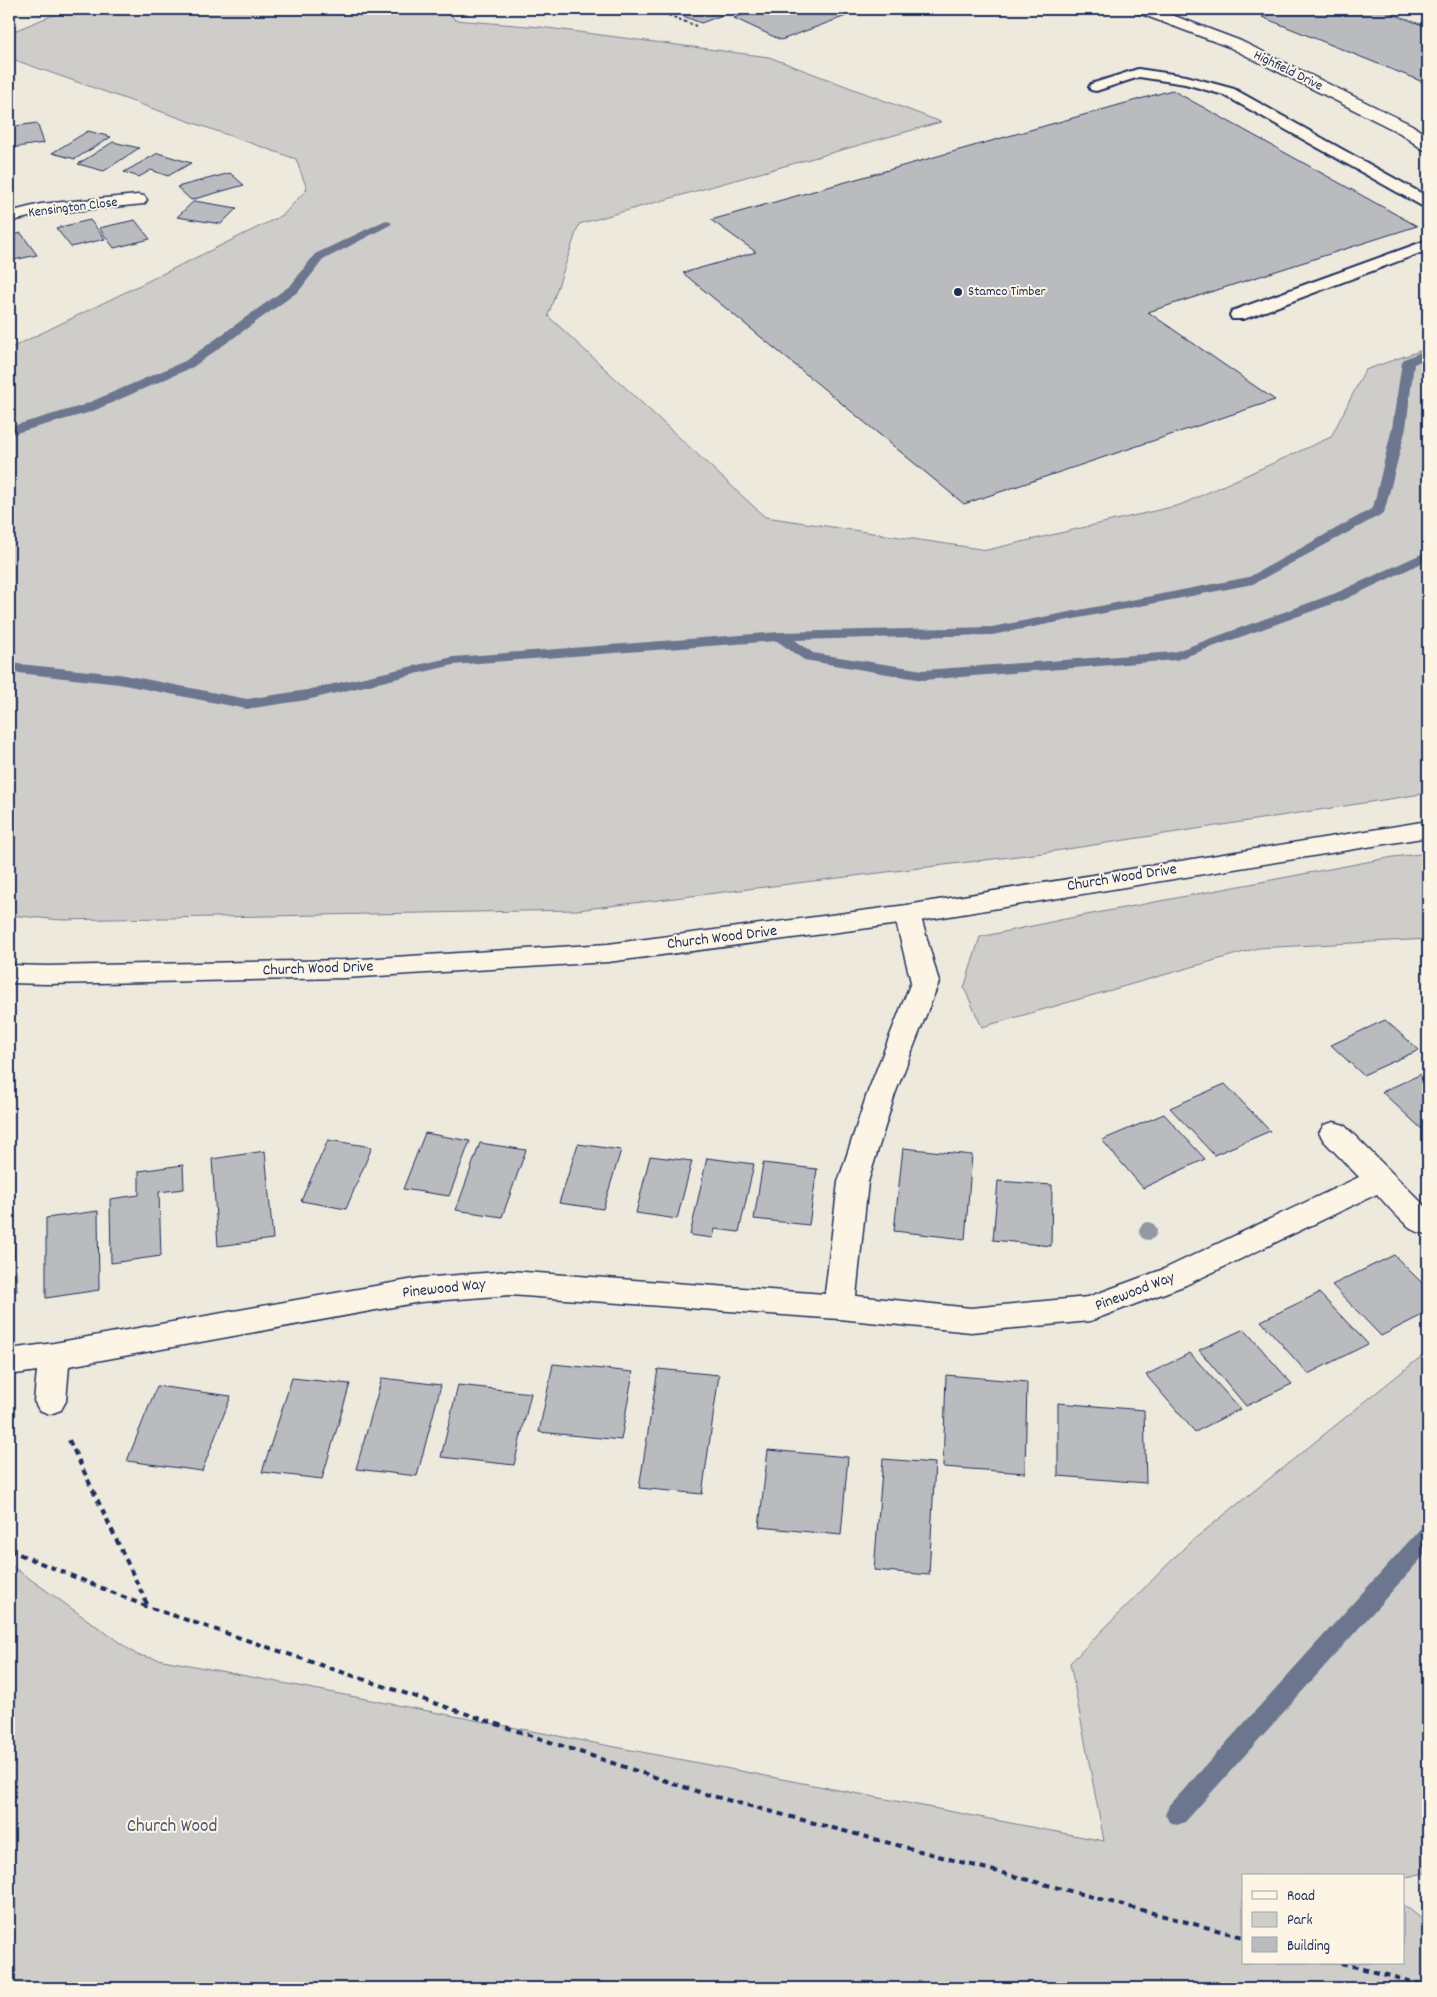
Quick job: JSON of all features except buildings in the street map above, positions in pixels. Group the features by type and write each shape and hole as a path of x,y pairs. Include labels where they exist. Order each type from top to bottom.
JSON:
{"street":[{"name":"Highfield Drive","path":"1142,9 1172,13 1406,129 1428,145"},
{"name":"Kensington Close","path":"9,217 41,210 138,200"},
{"name":"Church Wood Drive","path":"9,974 57,975 345,969 608,953 907,914 1428,830"},
{"path":"839,1307 854,1182 881,1094 925,982 907,914"},
{"path":"1334,1133 1424,1223"},
{"name":"Pinewood Way","path":"9,1362 54,1356 420,1290 510,1283 839,1307 971,1320 1090,1309 1192,1269 1269,1234 1381,1179"},
{"path":"50,1401 54,1356"}],"lane":[{"path":"1096,87 1138,73 1186,80 1229,92 1428,203"},
{"path":"1238,314 1428,245"}],"path":[{"path":"653,9 696,26"},
{"path":"50,1401 148,1607"},
{"path":"9,1550 148,1607 705,1794 1242,1937"},
{"path":"1345,1964 1428,1986"}],"green space":[{"path":"68,9 446,9 455,20 540,27 769,57 941,122 579,224 548,316 765,517 987,550 1180,505 1331,437 1365,370 1428,348 1428,793 1042,853 577,910 61,920 9,915 9,349 283,215 307,189 296,159 9,58 9,33"},
{"path":"1428,853 1428,939 1258,948 982,1027 964,988 980,937 1065,919 1393,857"},
{"name":"Church Wood","path":"1428,1351 1428,1872 1404,1878 1404,1874 1242,1874 1242,1964 1404,1964 1404,1905 1428,1924 1428,1988 9,1988 9,1564 137,1655 1104,1841 1070,1663 1188,1544"}],"waterway":[{"path":"9,431 86,409 189,364 295,288 319,257 386,223"},
{"path":"780,636 992,631 1253,580 1379,510 1399,428 1408,362 1428,353"},
{"path":"780,636 809,657 923,675 1176,656 1341,596 1428,555"},
{"path":"9,668 119,679 247,704 307,695 453,661 780,636"},
{"path":"1177,1814 1428,1536"}],"place":[{"name":"Stamco Timber","path":"958,292"}]}
